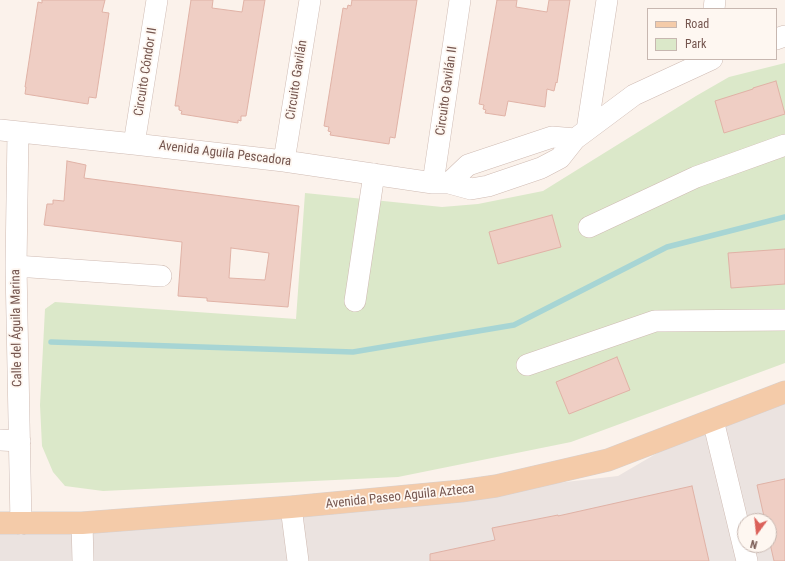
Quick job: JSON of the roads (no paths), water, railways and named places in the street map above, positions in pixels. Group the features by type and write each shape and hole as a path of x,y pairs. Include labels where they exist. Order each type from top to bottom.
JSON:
{"main road":[{"name":"Avenida Paseo Aguila Azteca","path":"10,524 82,523 461,492 496,486 608,460 785,392"}],"street":[{"name":"Circuito Cóndor II","path":"134,144 157,0"},
{"name":"Circuito Gavilán","path":"284,161 310,0"},
{"name":"Circuito Gavilán II","path":"441,183 460,0"},
{"path":"581,135 607,0"},
{"name":"Avenida Aguila Pescadora","path":"9,131 284,161 441,183 471,189 488,186 541,168 560,158 581,135 634,95 707,60"},
{"name":"Calle del Águila Marina","path":"9,131 16,266 10,440 10,524"},
{"path":"589,227 696,177 785,145"},
{"path":"355,301 374,174"},
{"path":"16,266 161,276"},
{"path":"527,365 655,321 785,320"},
{"path":"713,420 747,561"},
{"path":"291,507 298,561"},
{"path":"82,523 83,561"}],"waterway":[{"path":"51,342 353,352 514,325 667,247 785,217"}]}
